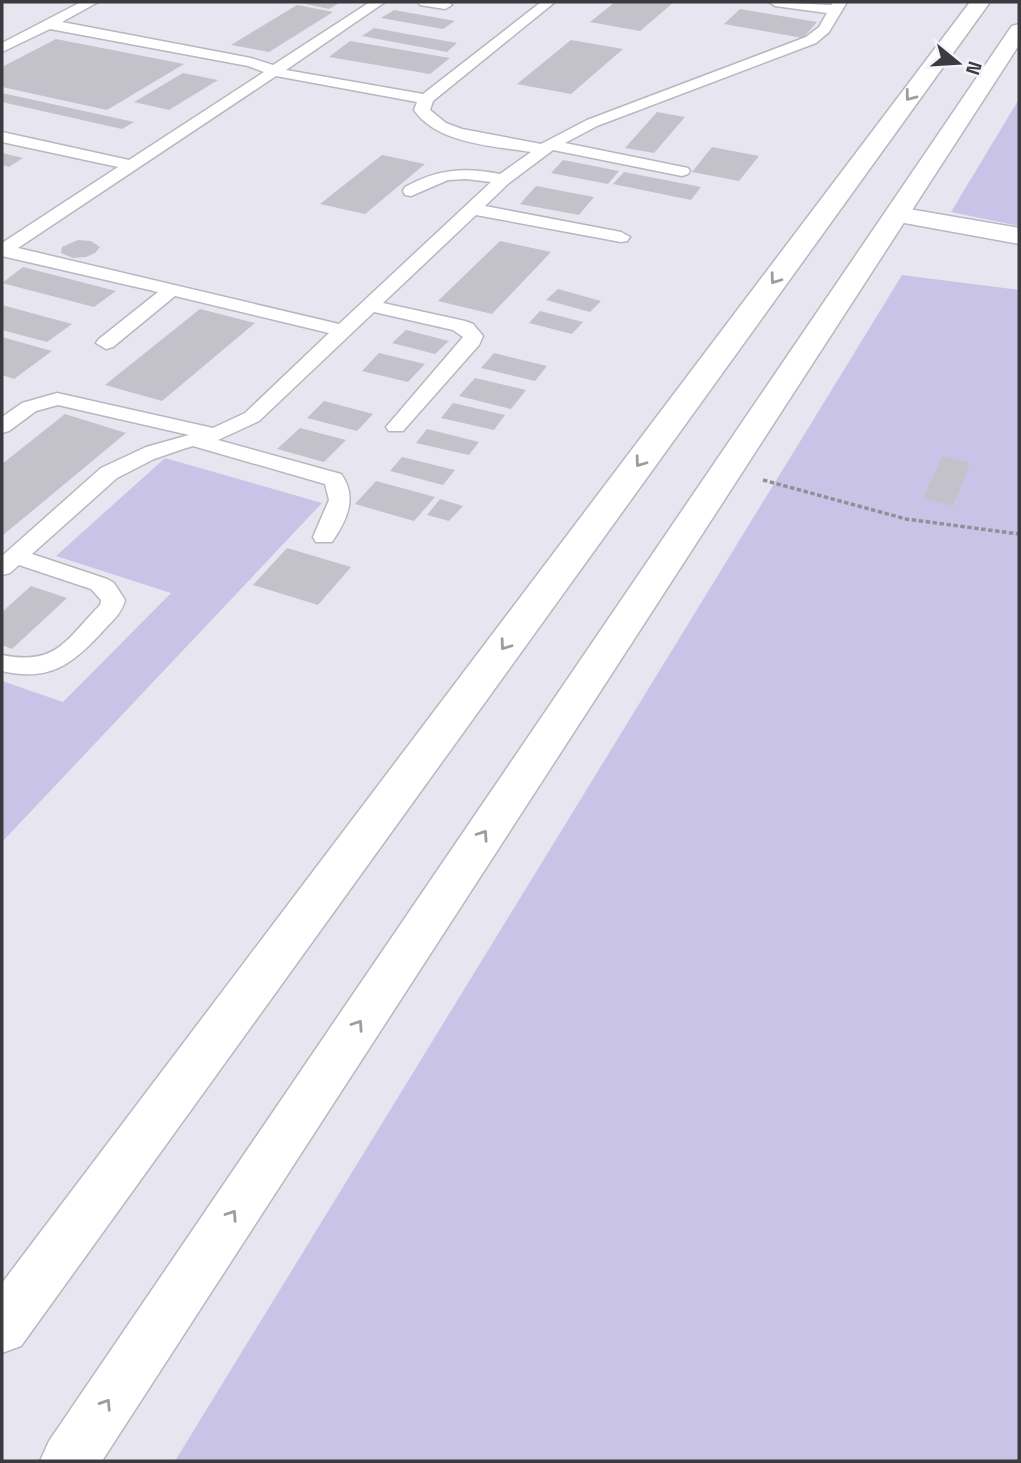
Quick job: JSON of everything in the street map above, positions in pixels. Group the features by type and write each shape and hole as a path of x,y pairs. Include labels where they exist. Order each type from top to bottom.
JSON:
{"main road":[{"path":"2,1328 980,2"},
{"path":"69,1461 1019,30"},
{"path":"897,215 1019,236"}],"lane":[{"path":"2,48 91,2"},
{"path":"3,250 379,2"},
{"path":"425,2 445,5"},
{"path":"549,2 426,99 423,116 435,126 681,172"},
{"path":"8,562 119,467 149,452 207,438 252,417 503,180 547,147 618,112 801,45 819,35 838,6 775,2"},
{"path":"48,24 251,62 276,72 426,99"},
{"path":"2,137 130,165"},
{"path":"411,191 432,178 449,173 468,173 503,180"},
{"path":"472,209 621,237"},
{"path":"3,250 343,331"},
{"path":"106,343 172,290"},
{"path":"370,306 458,325 466,328 473,336 472,341 396,427"},
{"path":"2,427 29,407 57,399 207,438 333,479 340,485 341,500 324,537"},
{"path":"2,663 27,670 48,665 111,608 113,600 106,588 99,583 8,562"}],"path":[{"path":"725,470 906,519 1019,534"}],"shaded area":[{"path":"1019,99 1019,226 951,212"},
{"path":"902,275 1019,290 1019,1461 175,1461"},
{"path":"165,458 322,503 2,842 2,681 63,702 171,593 56,556"}],"building":[{"path":"297,2 341,2 329,9"},
{"path":"615,2 674,2 640,31 590,22"},
{"path":"297,5 333,12 269,52 231,45"},
{"path":"740,9 817,22 803,38 724,24"},
{"path":"394,10 455,21 443,29 381,18"},
{"path":"374,28 457,43 447,52 362,36"},
{"path":"56,39 184,64 107,110 2,87 2,67"},
{"path":"571,40 623,49 571,94 517,84"},
{"path":"350,41 450,58 430,74 329,57"},
{"path":"183,73 218,80 169,110 134,102"},
{"path":"2,93 134,122 122,129 2,102"},
{"path":"657,112 685,117 654,153 625,148"},
{"path":"712,147 759,156 739,181 692,172"},
{"path":"2,153 23,158 9,167 2,165"},
{"path":"382,155 425,164 365,214 320,204"},
{"path":"563,160 619,171 608,184 551,173"},
{"path":"624,172 701,187 691,200 613,184"},
{"path":"536,186 594,197 579,215 520,204"},
{"path":"78,240 91,241 100,247 86,257 73,258 61,253 62,247"},
{"path":"500,241 551,252 492,314 438,301"},
{"path":"23,267 116,291 94,307 2,283"},
{"path":"558,289 601,301 590,312 546,300"},
{"path":"2,305 72,324 47,342 2,330"},
{"path":"200,309 255,323 162,401 105,385"},
{"path":"540,311 583,322 572,334 529,323"},
{"path":"406,330 449,341 435,354 392,343"},
{"path":"2,337 52,351 14,379 2,375"},
{"path":"379,353 425,364 408,382 362,371"},
{"path":"494,353 547,366 535,381 481,368"},
{"path":"475,378 526,390 511,409 459,396"},
{"path":"324,401 373,414 357,431 307,418"},
{"path":"453,403 505,415 494,430 441,418"},
{"path":"65,414 126,433 2,536 2,464"},
{"path":"300,428 346,440 324,462 277,449"},
{"path":"427,429 479,442 469,455 416,443"},
{"path":"942,456 970,463 953,506 923,498"},
{"path":"402,457 455,470 443,485 390,471"},
{"path":"376,481 435,497 414,521 355,504"},
{"path":"440,499 463,506 449,521 427,515"},
{"path":"287,548 351,567 318,605 253,585"},
{"path":"31,586 67,598 12,649 2,645 2,612"}]}
